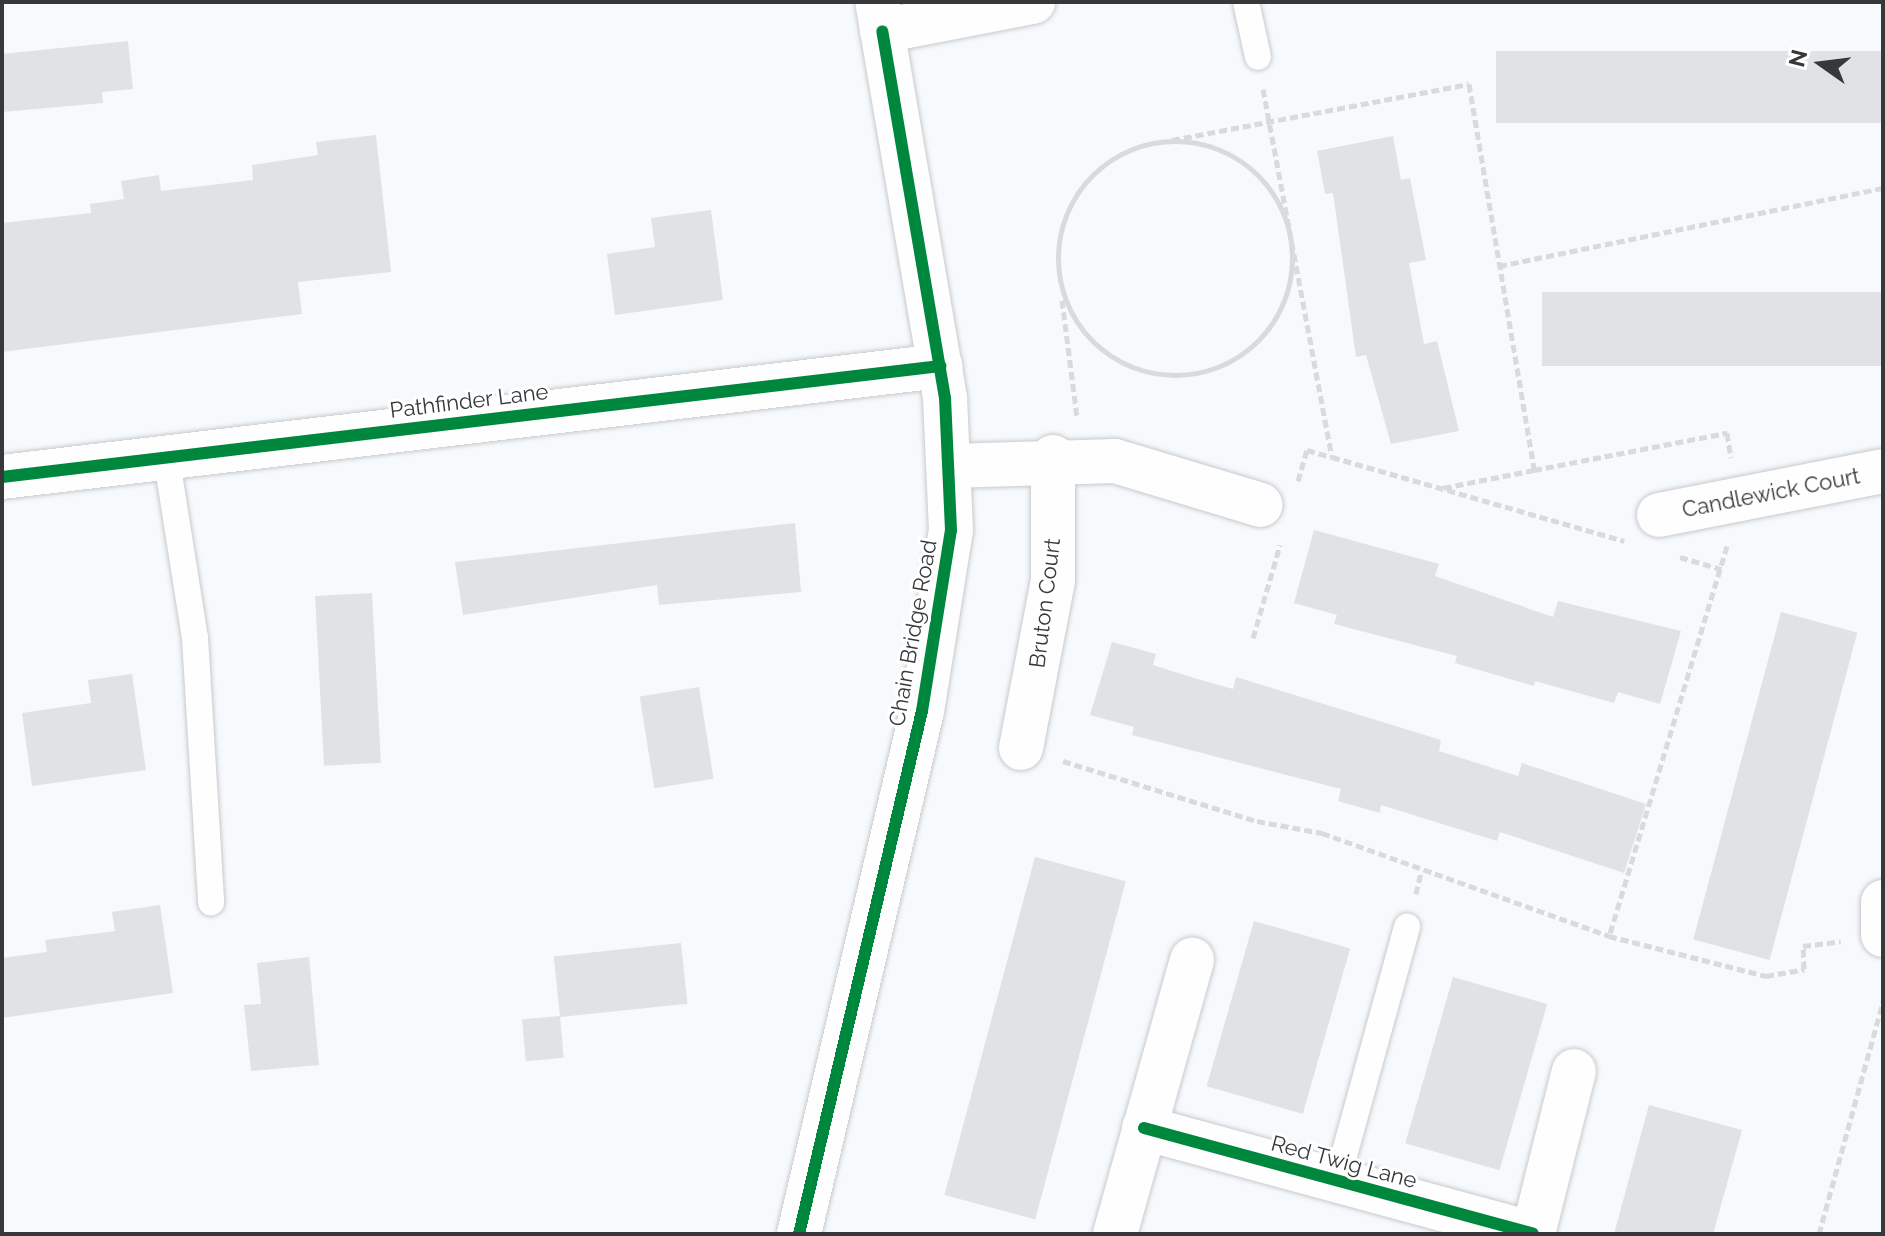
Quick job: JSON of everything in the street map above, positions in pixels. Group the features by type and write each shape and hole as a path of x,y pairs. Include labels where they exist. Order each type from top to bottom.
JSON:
{"street":[{"path":"879,17 1033,2"},
{"name":"Chain Bridge Road","path":"799,1234 930,674 948,566 950,466 940,366 879,17"},
{"name":"Pathfinder Lane","path":"2,477 166,455 940,366"},
{"path":"950,466 1066,458 1115,461 1261,505"},
{"name":"Bruton Court","path":"1021,748 1053,580 1066,458"},
{"name":"Candlewick Court","path":"1651,537 1738,499 1883,471"},
{"path":"1870,938 1883,902"},
{"path":"1115,1234 1192,960"},
{"path":"1533,1234 1574,1071"},
{"name":"Red Twig Lane","path":"1144,1128 1533,1234"}],"lane":[{"path":"1246,2 1258,57"},
{"path":"166,455 195,638 211,903"},
{"path":"1337,1181 1407,926"}],"path":[{"path":"1258,57 1332,457 1442,489 1651,537 1721,569"},
{"path":"1066,458 1058,249 1078,192 1120,154 1172,140 1469,84 1534,470"},
{"path":"1059,279 1068,308 1106,354 1132,368 1189,376 1216,369 1261,338 1288,290 1290,236 1268,186 1248,166 1200,143 1172,140"},
{"path":"1499,266 1883,188"},
{"path":"1442,489 1727,433 1738,499 1721,569 1609,936"},
{"path":"1021,748 1257,821 1322,833 1609,936 1766,976 1804,969 1803,946 1870,938"},
{"path":"1819,1234 1883,1001"}],"building":[{"path":"128,41 133,89 102,92 103,103 2,112 2,54"},
{"path":"1496,51 1883,51 1883,123 1496,123"},
{"path":"376,135 391,272 298,282 302,314 2,352 2,223 91,213 90,204 124,199 121,181 159,175 161,191 253,180 252,165 318,155 316,142"},
{"path":"1393,136 1401,180 1410,178 1426,260 1409,263 1424,344 1437,341 1459,431 1391,444 1366,355 1356,357 1333,193 1325,194 1317,151"},
{"path":"711,210 723,300 615,315 607,254 655,247 651,218"},
{"path":"1542,292 1883,292 1883,366 1542,366"},
{"path":"795,523 801,592 659,605 657,585 463,615 455,562"},
{"path":"1314,530 1439,564 1435,576 1553,617 1558,601 1681,631 1660,704 1618,692 1614,703 1535,681 1534,686 1455,663 1457,656 1334,624 1337,615 1294,603"},
{"path":"372,593 381,763 324,766 315,596"},
{"path":"1781,612 1857,632 1770,960 1693,939"},
{"path":"1112,642 1156,654 1153,665 1194,678 1233,689 1236,677 1441,740 1439,751 1518,776 1522,763 1646,804 1624,873 1500,832 1497,841 1381,805 1380,813 1338,801 1341,789 1132,735 1134,727 1090,715"},
{"path":"132,674 146,770 32,786 22,713 91,703 88,680"},
{"path":"699,687 714,779 654,788 640,696"},
{"path":"1035,857 1126,881 1035,1219 944,1195"},
{"path":"160,905 173,993 2,1018 2,958 47,952 45,940 115,931 112,912"},
{"path":"1254,921 1350,949 1303,1114 1207,1086"},
{"path":"681,943 687,1004 560,1017 554,956"},
{"path":"309,957 319,1065 251,1071 244,1005 261,1004 257,963"},
{"path":"1453,977 1547,1004 1500,1170 1405,1143"},
{"path":"560,1016 564,1058 526,1061 522,1019"},
{"path":"1649,1105 1742,1130 1713,1234 1614,1234"}],"cycle path":[{"path":"799,1234 922,711 951,530 945,398 882,31"},
{"path":"2,477 940,366"},
{"path":"1144,1128 1533,1234"}]}
